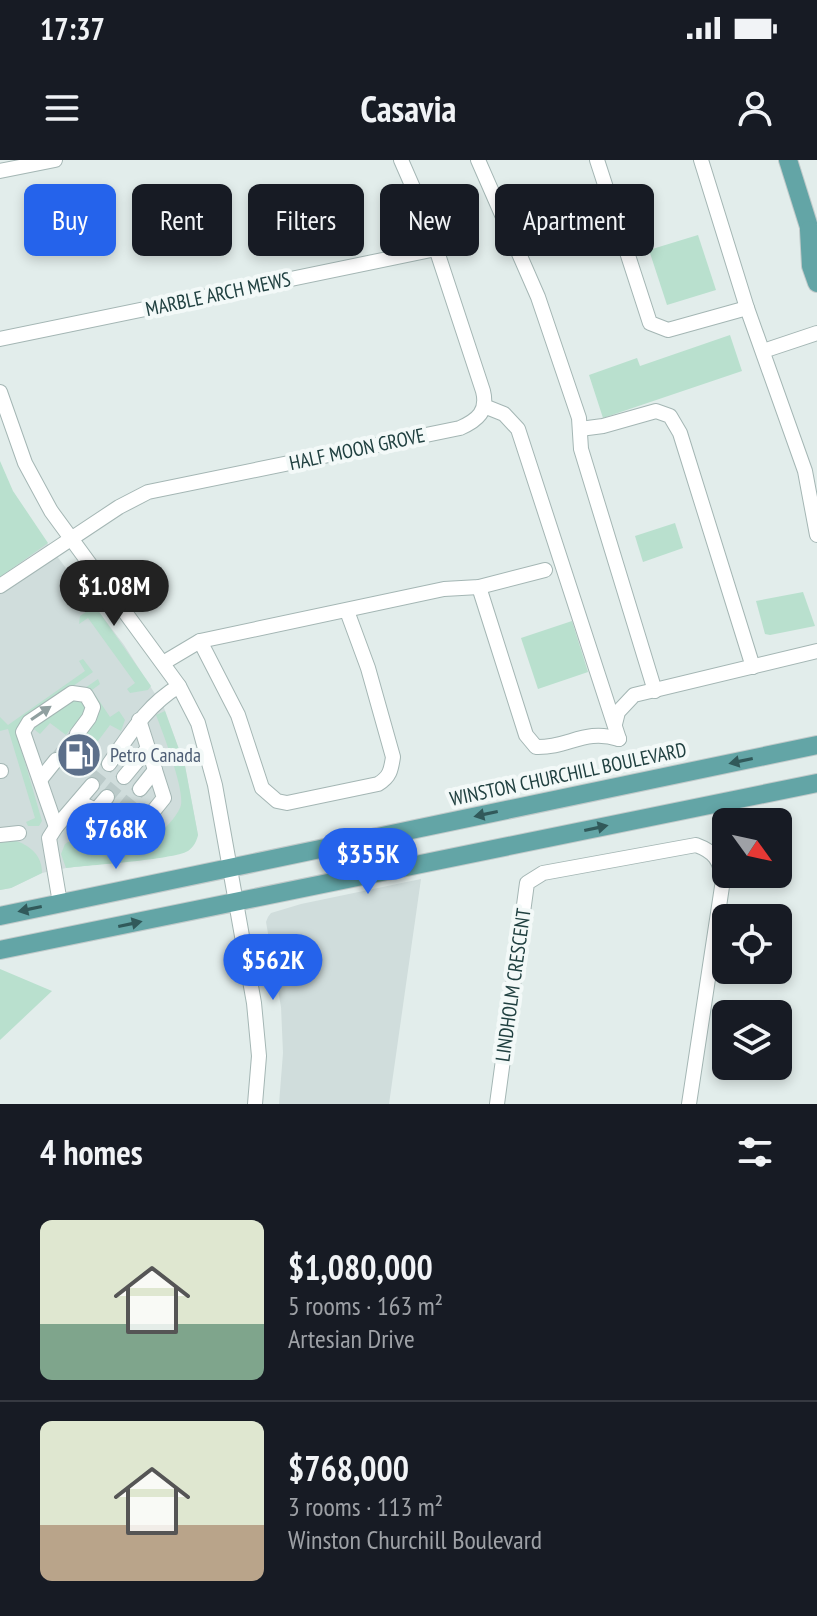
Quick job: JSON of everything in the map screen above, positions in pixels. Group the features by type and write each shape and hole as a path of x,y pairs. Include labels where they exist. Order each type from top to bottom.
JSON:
{"main road":[{"path":"788,160 813,234 811,266 817,283"},
{"name":"WINSTON CHURCHILL BOULEVARD","path":"0,916 817,745"},
{"path":"0,950 817,783"}],"street":[{"path":"0,171 55,160"},
{"path":"401,160 410,184"},
{"path":"478,160 538,297 579,418 581,449 655,691"},
{"path":"597,160 650,323 668,330 747,308"},
{"path":"701,160 747,308 805,471 817,535"},
{"name":"MARBLE ARCH MEWS","path":"0,339 402,256"},
{"path":"438,256 483,391 484,406 504,414 518,429 619,739 593,734 548,747 536,747 526,735 479,587"},
{"path":"763,351 817,333"},
{"path":"0,392 25,463 51,511 179,686 192,707 206,743 257,1030 259,1056 255,1104"},
{"name":"HALF MOON GROVE","path":"0,586 134,498 163,488 460,428 478,418 484,406"},
{"path":"580,429 656,411 670,416 680,433 753,667"},
{"path":"163,663 200,641 444,589 479,587 545,570"},
{"path":"200,641 238,715 262,788 277,801 287,803 378,784 391,772 393,757 368,668 347,611"},
{"path":"615,724 618,712 634,695 817,651"},
{"path":"109,764 139,720 160,698 179,686"},
{"path":"56,827 23,732 29,722 72,693 80,693 90,700 93,713 77,734"},
{"path":"78,802 120,815 139,829 164,798 139,720"},
{"path":"124,777 148,748"},
{"path":"40,780 56,760"},
{"path":"140,789 155,770"},
{"path":"60,903 49,838 92,785"},
{"path":"96,810 107,797"},
{"path":"0,835 19,833"},
{"name":"LINDHOLM CRESCENT","path":"497,1104 527,883 543,873 696,845 710,850 720,863 723,880 689,1104"}],"shaded area":[{"path":"44,539 124,645 164,708 185,766 198,835 189,850 42,873 0,890 0,569"},
{"path":"421,879 389,1104 279,1104 283,1053 281,1007 266,922 268,917 271,913 301,904"}],"green space":[{"path":"698,235 716,290 667,305 651,256 654,256 654,248"},
{"path":"730,335 742,371 603,418 589,375 637,358 640,366"},
{"path":"0,461 13,491 48,543 0,577"},
{"path":"675,523 683,548 643,562 635,536"},
{"path":"803,592 815,626 765,634 756,601"},
{"path":"95,606 151,686 148,690 130,693 127,689 135,683 88,618 79,624 80,616"},
{"path":"572,621 588,672 538,689 521,638"},
{"path":"83,659 93,672 19,724 16,731 42,821 39,826 28,826 26,822 35,818 8,729 0,731 0,717 8,725 85,671 79,661"},
{"path":"98,679 100,684 92,690 110,717 119,711 125,720 121,731 110,725 95,745 82,735 93,720 85,688"},
{"path":"70,699 81,700 88,710 75,729 72,727 66,735 50,723 40,734 30,726"},
{"path":"165,711 185,766 198,835 194,845 188,851 166,857 66,868 61,854 68,842 152,837 177,814 181,805 179,786 156,715"},
{"path":"13,840 34,852 40,861 42,873 0,890 0,841"},
{"path":"0,969 52,991 0,1040"}],"tunnel":[{"path":"56,760 77,734"},
{"path":"92,785 109,764"},
{"path":"107,797 124,777"},
{"path":"123,810 140,789"}],"place":[{"name":"Petro Canada","path":"79,755"}]}
